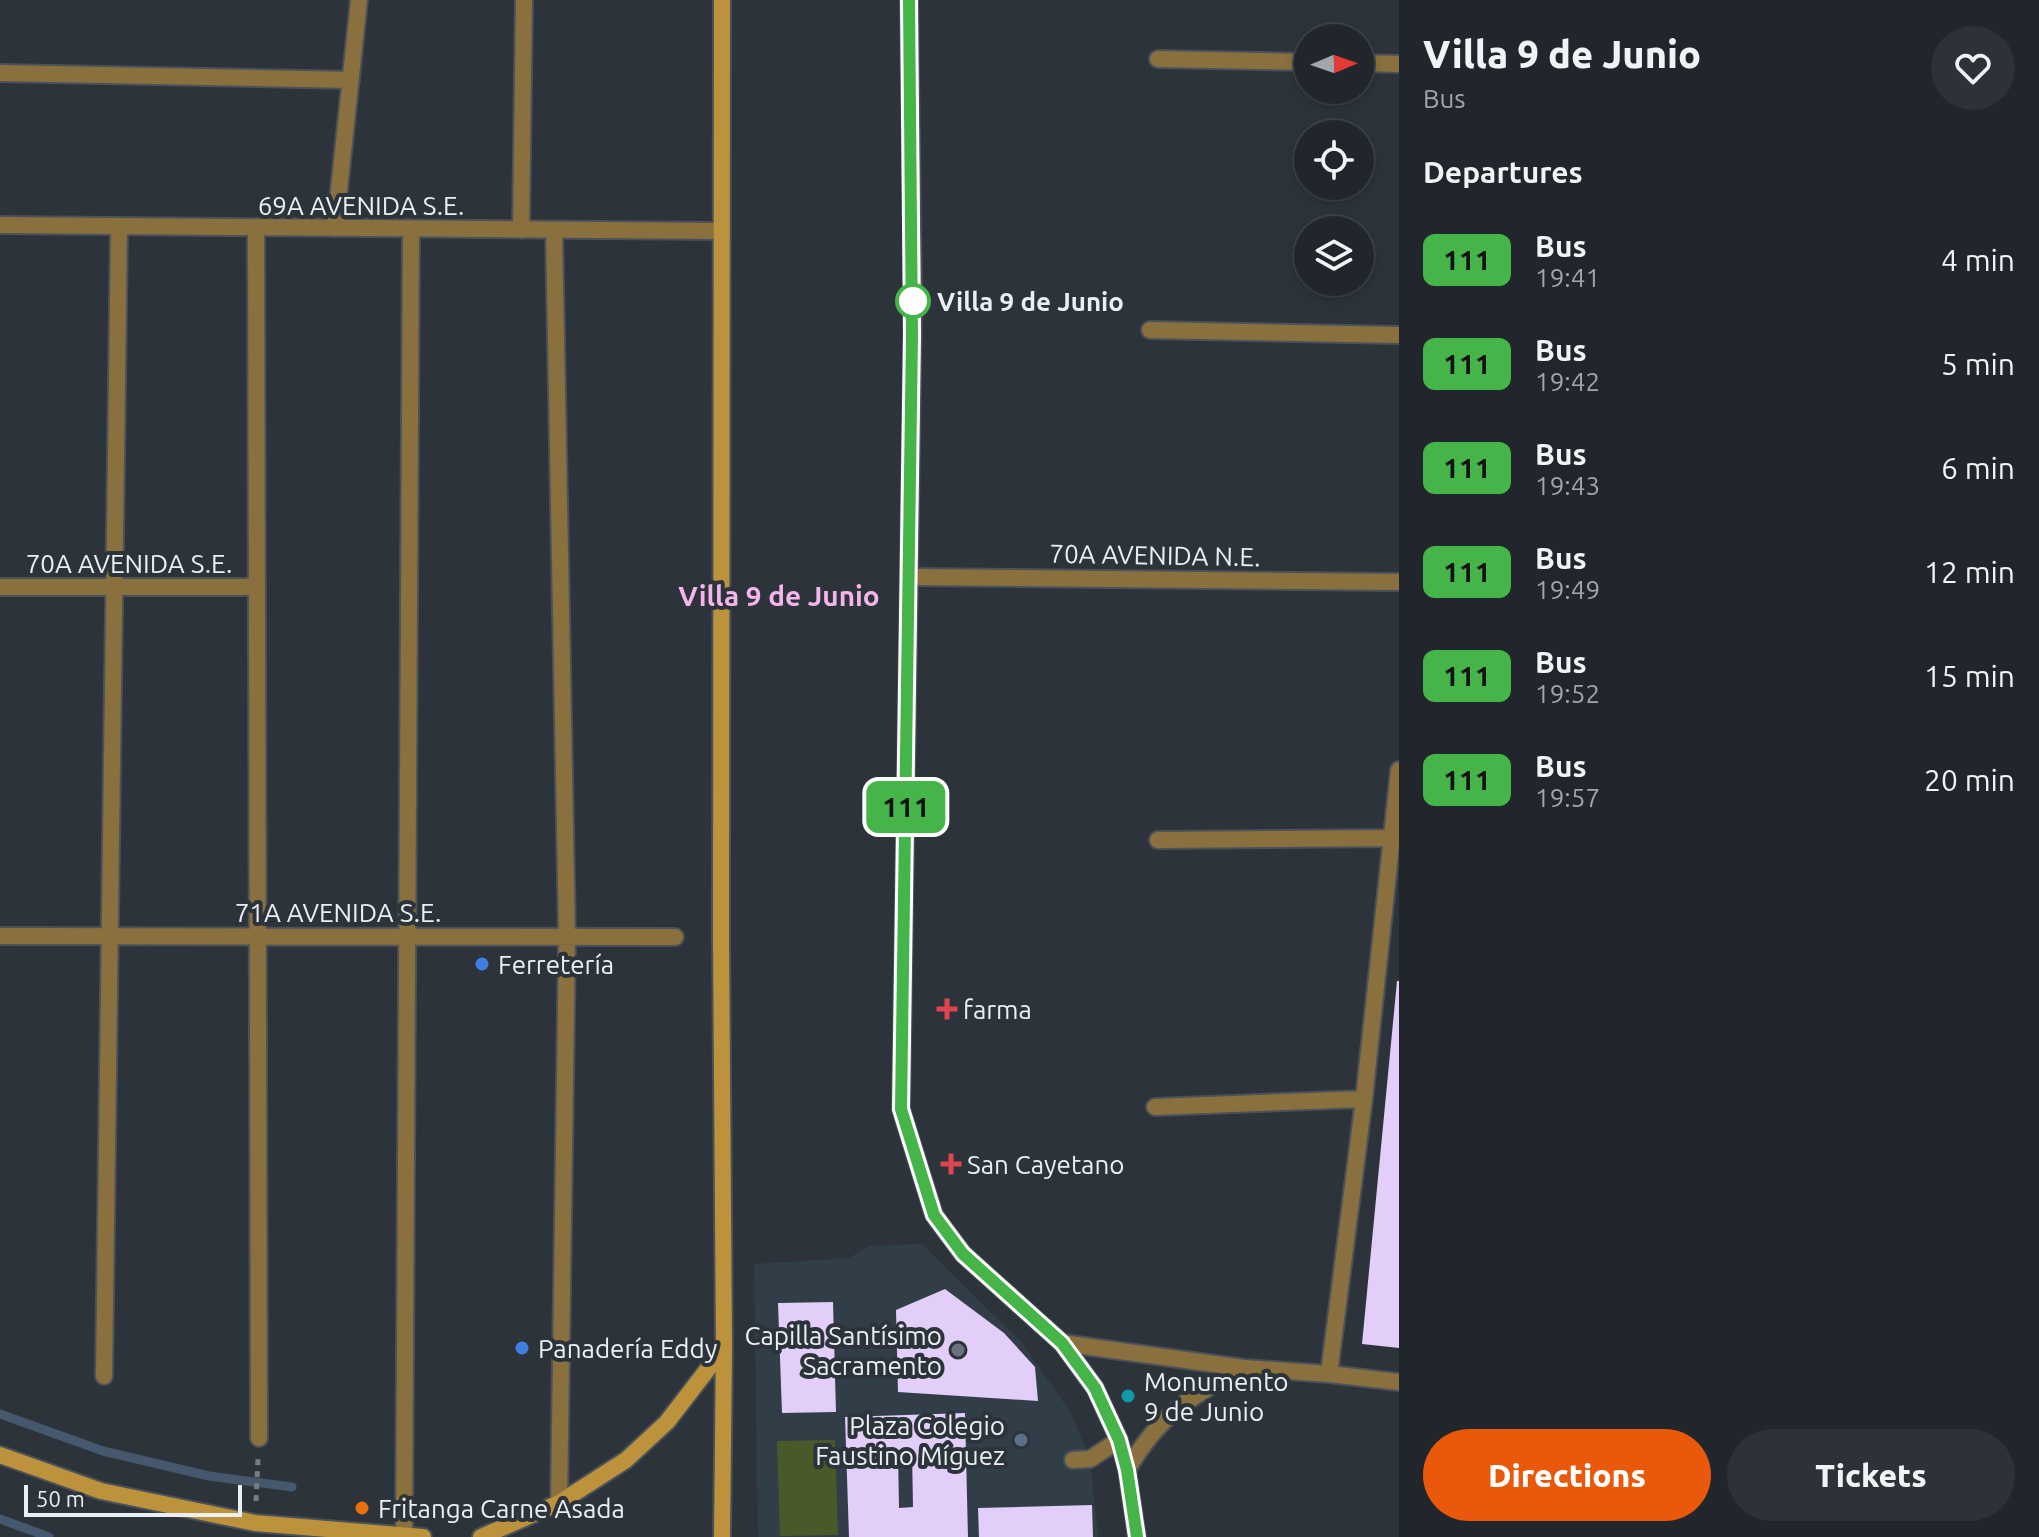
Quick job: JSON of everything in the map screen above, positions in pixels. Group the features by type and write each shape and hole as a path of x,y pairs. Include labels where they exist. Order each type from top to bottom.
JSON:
{"street":[{"path":"335,228 359,0"},
{"path":"521,230 524,0"},
{"path":"722,0 722,1537"},
{"path":"909,0 913,302 901,1109 934,1215 963,1254 1062,1343 1095,1388 1119,1440 1137,1537"},
{"path":"1158,59 1294,62"},
{"path":"1374,63 1399,64"},
{"path":"0,73 351,80"},
{"name":"69A AVENIDA S.E.","path":"0,225 722,231"},
{"path":"104,1376 119,227"},
{"path":"256,228 259,1438"},
{"path":"404,1536 411,229"},
{"path":"554,230 567,937 559,1503"},
{"path":"1150,330 1399,335"},
{"name":"70A AVENIDA N.E.","path":"910,577 1399,582"},
{"name":"70A AVENIDA S.E.","path":"0,587 257,587"},
{"path":"1329,1374 1364,1099 1399,770"},
{"path":"1158,840 1391,838"},
{"name":"71A AVENIDA S.E.","path":"0,936 675,937"},
{"path":"1155,1107 1364,1099"},
{"path":"1062,1343 1244,1368 1399,1382"},
{"path":"481,1537 559,1503 626,1460 667,1422 724,1348"},
{"path":"1127,1470 1146,1438 1171,1412 1201,1391 1244,1368"},
{"path":"1073,1460 1090,1459 1119,1440"},
{"path":"0,1455 101,1491 255,1523 423,1537"}],"path":[{"path":"256,1511 258,1462"}],"shaded area":[{"path":"922,1244 1022,1343 1071,1413 1090,1459 1098,1537 758,1537 754,1264 849,1258 869,1246"}],"green space":[{"path":"835,1440 838,1535 780,1536 777,1441"}],"building":[{"path":"1399,981 1399,1348 1362,1344"},
{"name":"Capilla Santísimo Sacramento","path":"945,1289 1004,1333 1035,1367 1038,1401 898,1392 896,1310"},
{"path":"833,1302 836,1412 782,1413 778,1303"},
{"path":"965,1413 968,1537 849,1537 845,1417","holes":["912,1451 913,1507 899,1508 898,1452"]},
{"path":"1092,1505 1093,1537 979,1537 978,1508"}],"waterway":[{"path":"0,1414 103,1451 209,1476 292,1487"},
{"path":"0,1519 49,1537"}],"bus line":[{"name":"111","path":"909,0 912,335 901,1109 934,1215 963,1254 1062,1343 1095,1388 1119,1440 1137,1537"}],"place":[{"name":"Villa 9 de Junio","path":"913,301"},
{"name":"Ferretería","path":"482,964"},
{"name":"farma","path":"947,1009"},
{"name":"San Cayetano","path":"951,1164"},
{"name":"Panadería Eddy","path":"522,1348"},
{"name":"Capilla Santísimo Sacramento","path":"958,1350"},
{"name":"Monumento 9 de Junio","path":"1128,1396"},
{"name":"Plaza Colegio Faustino Míguez","path":"1021,1440"},
{"name":"Fritanga Carne Asada","path":"362,1508"}],"district":[{"name":"Villa 9 de Junio","path":"779,595"}]}
